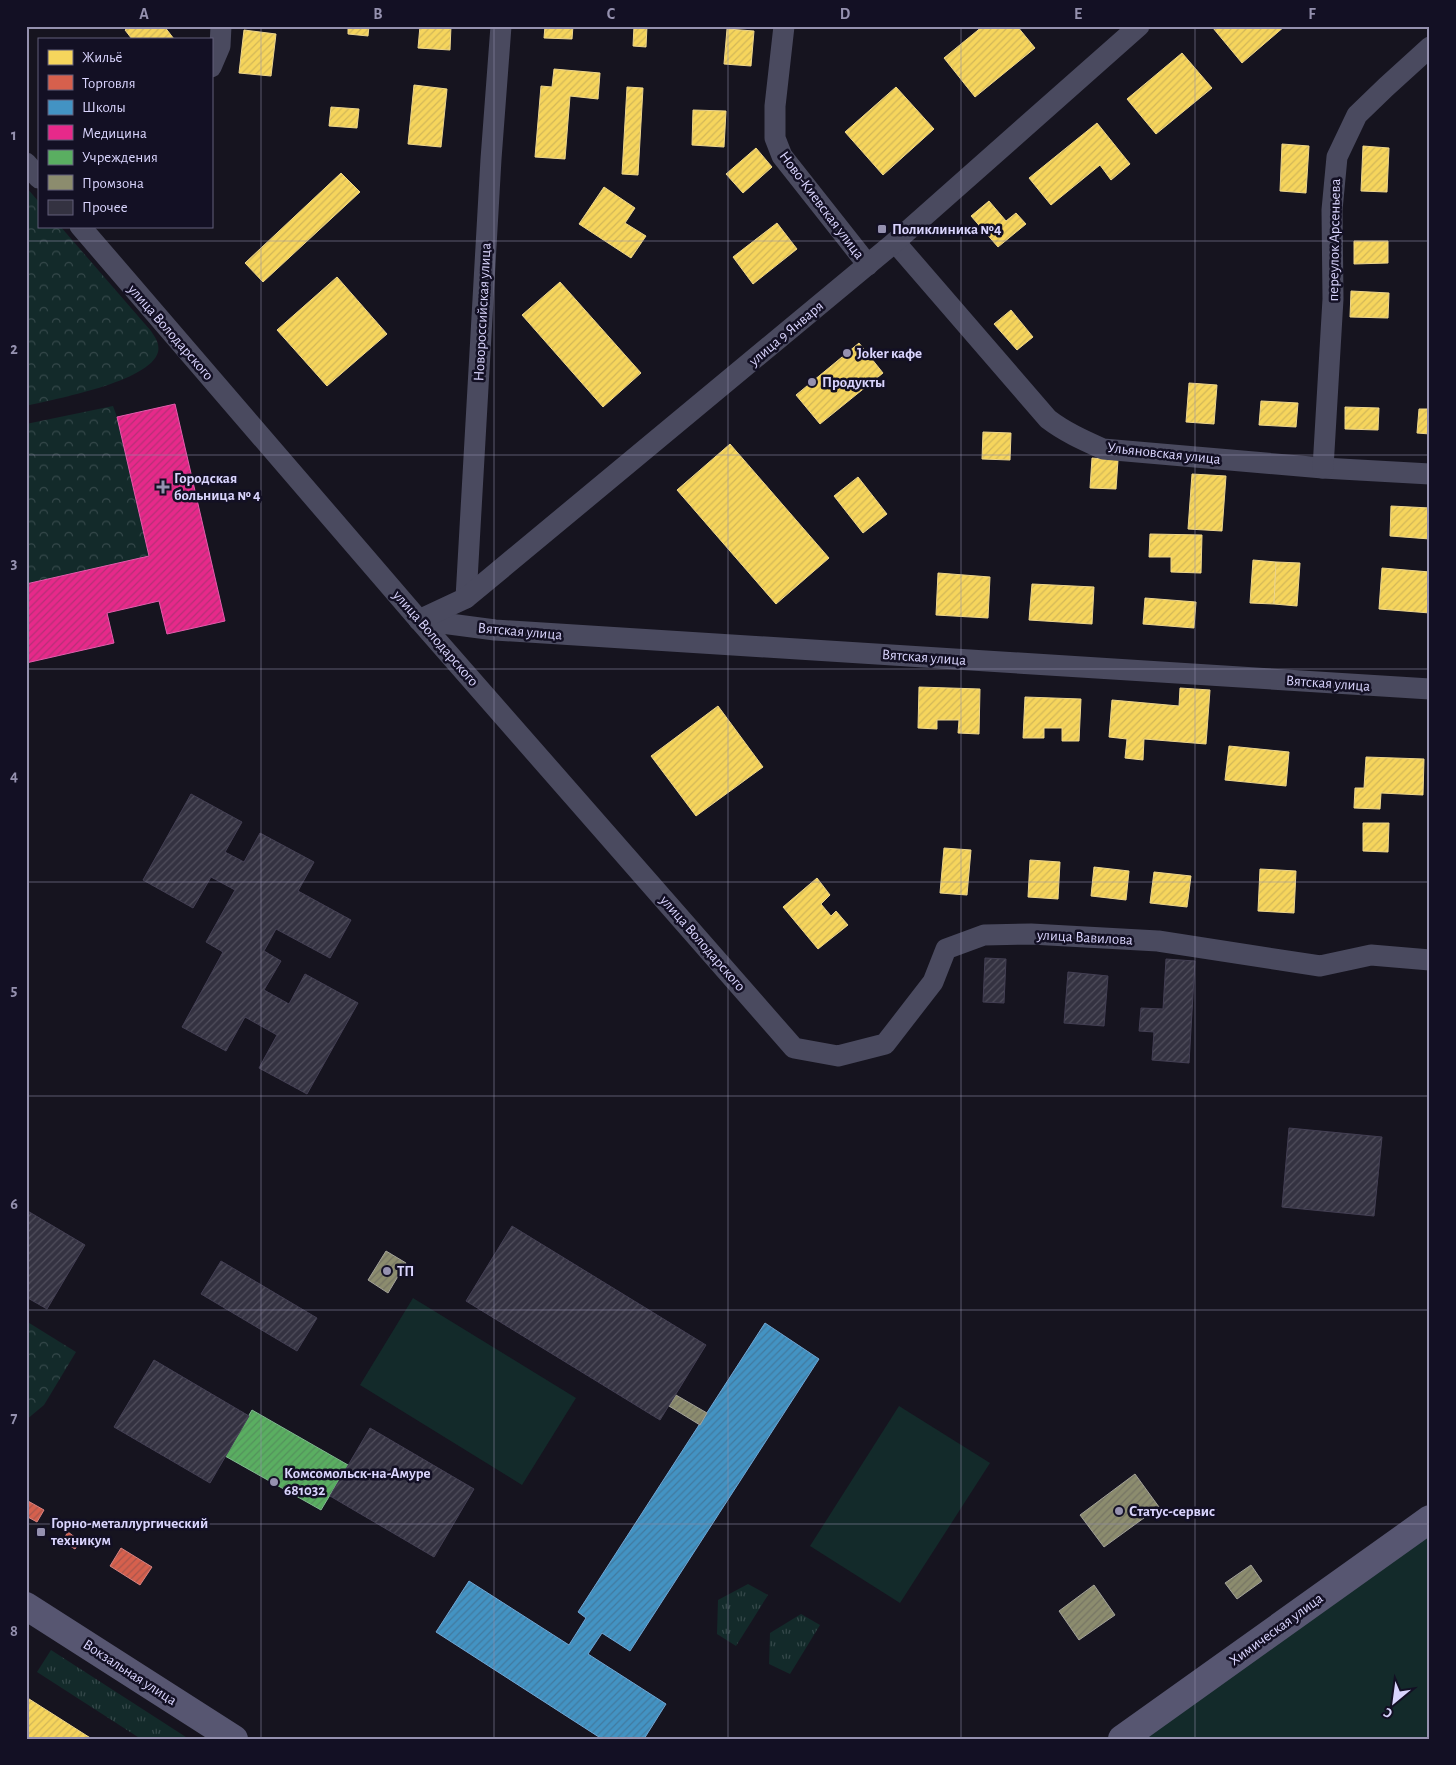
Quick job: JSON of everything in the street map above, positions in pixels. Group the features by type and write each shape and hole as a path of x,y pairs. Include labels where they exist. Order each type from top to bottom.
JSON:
{"street":[{"path":"212,65 220,46 221,26"},
{"name":"Новороссийская улица","path":"466,598 501,26"},
{"name":"Ново-Киевская улица","path":"784,26 774,106 775,138 782,156 868,265"},
{"name":"улица 9 Января","path":"419,620 466,598 868,265 1139,26"},
{"name":"переулок Арсеньева","path":"1323,468 1334,299 1332,210 1337,157 1357,115 1430,47"},
{"path":"26,163 38,177"},
{"name":"улица Володарского","path":"82,228 419,620 794,1048"},
{"name":"Ульяновская улица","path":"895,242 1048,419 1070,434 1103,449 1323,468 1430,474"},
{"name":"Вятская улица","path":"419,620 495,630 1430,689"},
{"name":"улица Вавилова","path":"794,1048 838,1056 885,1044 932,982 946,949 984,935 1031,934 1158,941 1320,966 1372,955 1430,960"},
{"name":"Химическая улица","path":"1122,1739 1430,1519"},
{"name":"Вокзальная улица","path":"26,1606 234,1739"}],"green space":[{"path":"26,187 38,201 38,228 62,228 151,331 157,341 158,352 151,363 138,372 120,380 100,388 26,406"},
{"path":"113,406 149,556 26,584 26,424"},
{"path":"413,1298 576,1398 522,1485 360,1385"},
{"path":"26,1321 76,1352 44,1405 26,1420"},
{"path":"899,1406 990,1463 900,1603 810,1546"},
{"path":"1430,1519 1430,1739 1122,1739"},
{"path":"748,1584 768,1595 736,1646 717,1634 718,1600"},
{"path":"801,1614 820,1625 790,1674 769,1664 770,1633"},
{"path":"51,1650 189,1739 141,1739 37,1672"}],"building: Жильё":[{"path":"130,26 164,26 173,38 131,38 125,30"},
{"path":"348,26 369,26 368,36 348,34"},
{"path":"420,26 451,26 450,50 418,48"},
{"path":"545,26 573,26 572,39 544,38"},
{"path":"634,26 647,26 646,47 633,46"},
{"path":"983,26 1017,26 1035,48 975,97 944,58"},
{"path":"1214,26 1285,26 1242,63 1213,28"},
{"path":"727,29 754,31 751,66 724,64"},
{"path":"244,30 276,34 271,76 239,73"},
{"path":"1182,53 1212,88 1156,134 1127,99"},
{"path":"554,69 600,73 598,99 570,96 565,159 535,157 541,86 552,87"},
{"path":"414,85 447,89 441,147 408,144"},
{"path":"627,87 643,88 638,175 622,174"},
{"path":"896,87 934,129 883,175 845,132"},
{"path":"331,107 359,109 357,128 329,126"},
{"path":"693,110 726,111 724,147 692,145"},
{"path":"1097,123 1130,164 1111,180 1100,165 1051,205 1029,178"},
{"path":"1282,144 1309,146 1306,193 1280,191"},
{"path":"1363,146 1389,148 1387,192 1361,191"},
{"path":"756,148 772,167 743,193 726,174"},
{"path":"341,173 360,192 263,282 245,263"},
{"path":"604,187 635,208 625,223 646,236 631,258 579,224"},
{"path":"989,201 1006,221 1016,213 1026,224 998,247 971,216"},
{"path":"777,223 797,249 753,284 733,257"},
{"path":"1354,241 1388,241 1388,263 1354,264"},
{"path":"337,277 387,334 327,386 277,330"},
{"path":"560,282 641,373 603,407 522,315"},
{"path":"1351,291 1389,293 1388,318 1350,317"},
{"path":"1011,310 1033,337 1017,350 994,324"},
{"path":"859,343 883,373 820,424 796,395"},
{"path":"1189,383 1217,385 1214,424 1186,422"},
{"path":"1261,401 1298,403 1296,427 1259,425"},
{"path":"1345,407 1379,408 1378,430 1345,429"},
{"path":"1419,409 1430,409 1430,434 1417,433"},
{"path":"983,432 1011,433 1010,460 982,459"},
{"path":"730,444 829,558 776,604 677,490"},
{"path":"1092,458 1118,460 1116,489 1090,488"},
{"path":"1192,474 1226,476 1222,531 1188,529"},
{"path":"858,477 887,514 863,533 834,496"},
{"path":"1391,506 1430,508 1430,539 1390,536"},
{"path":"1150,534 1202,535 1201,573 1171,572 1171,557 1149,557"},
{"path":"1253,560 1276,562 1274,604 1250,603"},
{"path":"1276,562 1300,563 1297,606 1274,604"},
{"path":"1382,568 1430,572 1430,613 1379,609"},
{"path":"938,573 990,577 988,618 936,615"},
{"path":"1032,584 1094,587 1092,624 1029,620"},
{"path":"1145,598 1196,602 1194,628 1143,624"},
{"path":"919,687 980,689 979,734 958,733 959,720 937,720 937,729 918,728"},
{"path":"1180,688 1210,690 1206,744 1144,739 1143,760 1125,758 1127,739 1109,737 1112,700 1179,706"},
{"path":"1025,697 1081,699 1079,741 1062,741 1062,728 1044,728 1044,738 1023,738"},
{"path":"718,706 763,767 696,816 651,756"},
{"path":"1229,746 1289,752 1286,786 1225,780"},
{"path":"1366,757 1424,759 1423,795 1381,793 1380,809 1354,808 1355,788 1364,788"},
{"path":"1363,823 1389,823 1388,852 1363,851"},
{"path":"944,848 971,850 967,895 940,893"},
{"path":"1030,860 1060,862 1058,899 1028,897"},
{"path":"1094,867 1129,871 1126,900 1091,896"},
{"path":"1260,869 1296,871 1294,913 1258,911"},
{"path":"1154,872 1191,876 1187,907 1150,903"},
{"path":"817,878 830,895 821,904 831,916 836,911 848,925 818,949 783,907"},
{"path":"26,1697 92,1739 26,1739"}],"building: Торговля":[{"path":"28,1501 44,1510 37,1522 26,1516 26,1504"},
{"path":"68,1532 80,1541 75,1549 62,1541"},
{"path":"121,1548 152,1567 140,1585 110,1566"}],"building: Школы":[{"path":"765,1323 819,1359 630,1651 602,1633 588,1654 666,1704 644,1739 602,1739 436,1632 469,1581 569,1645 586,1618 578,1612"}],"building: Медицина":[{"name":"Городская больница № 4","path":"175,404 225,621 167,634 159,601 107,613 114,643 26,663 26,584 149,556 117,417"}],"building: Учреждения":[{"path":"252,1410 348,1465 321,1510 225,1456"}],"building: Промзона":[{"name":"ТП","path":"386,1251 406,1263 388,1293 368,1280"},
{"path":"676,1395 707,1413 700,1425 669,1406"},
{"path":"1135,1474 1159,1507 1104,1547 1080,1515"},
{"path":"1251,1565 1262,1581 1237,1599 1225,1583"},
{"path":"1094,1585 1115,1615 1079,1640 1059,1611"}],"building: Прочее":[{"path":"191,794 242,822 225,852 244,862 260,833 314,862 298,891 351,920 330,958 276,929 264,951 281,961 264,990 289,1004 305,974 358,1003 307,1094 259,1068 277,1035 245,1017 226,1051 182,1027 223,952 206,942 235,890 211,877 193,908 143,880"},
{"path":"985,958 1006,959 1004,1003 983,1002"},
{"path":"1166,959 1195,961 1189,1063 1152,1060 1154,1032 1139,1031 1141,1008 1163,1009"},
{"path":"1068,972 1108,976 1104,1026 1064,1023"},
{"path":"1289,1128 1382,1137 1374,1216 1282,1207"},
{"path":"26,1210 85,1245 47,1309 26,1297"},
{"path":"512,1226 706,1345 660,1420 466,1301"},
{"path":"221,1261 317,1318 297,1351 201,1294"},
{"path":"154,1360 249,1416 210,1483 114,1427"},
{"path":"370,1428 474,1489 434,1557 330,1496"}],"place":[{"name":"Поликлиника №4","path":"882,229"},
{"name":"Joker кафе","path":"847,353"},
{"name":"Продукты","path":"812,382"},
{"name":"Городская больница № 4","path":"163,487"},
{"name":"ТП","path":"387,1271"},
{"name":"Комсомольск-на-Амуре 681032","path":"274,1482"},
{"name":"Статус-сервис","path":"1119,1511"},
{"name":"Горно-металлургический техникум","path":"41,1532"}]}
